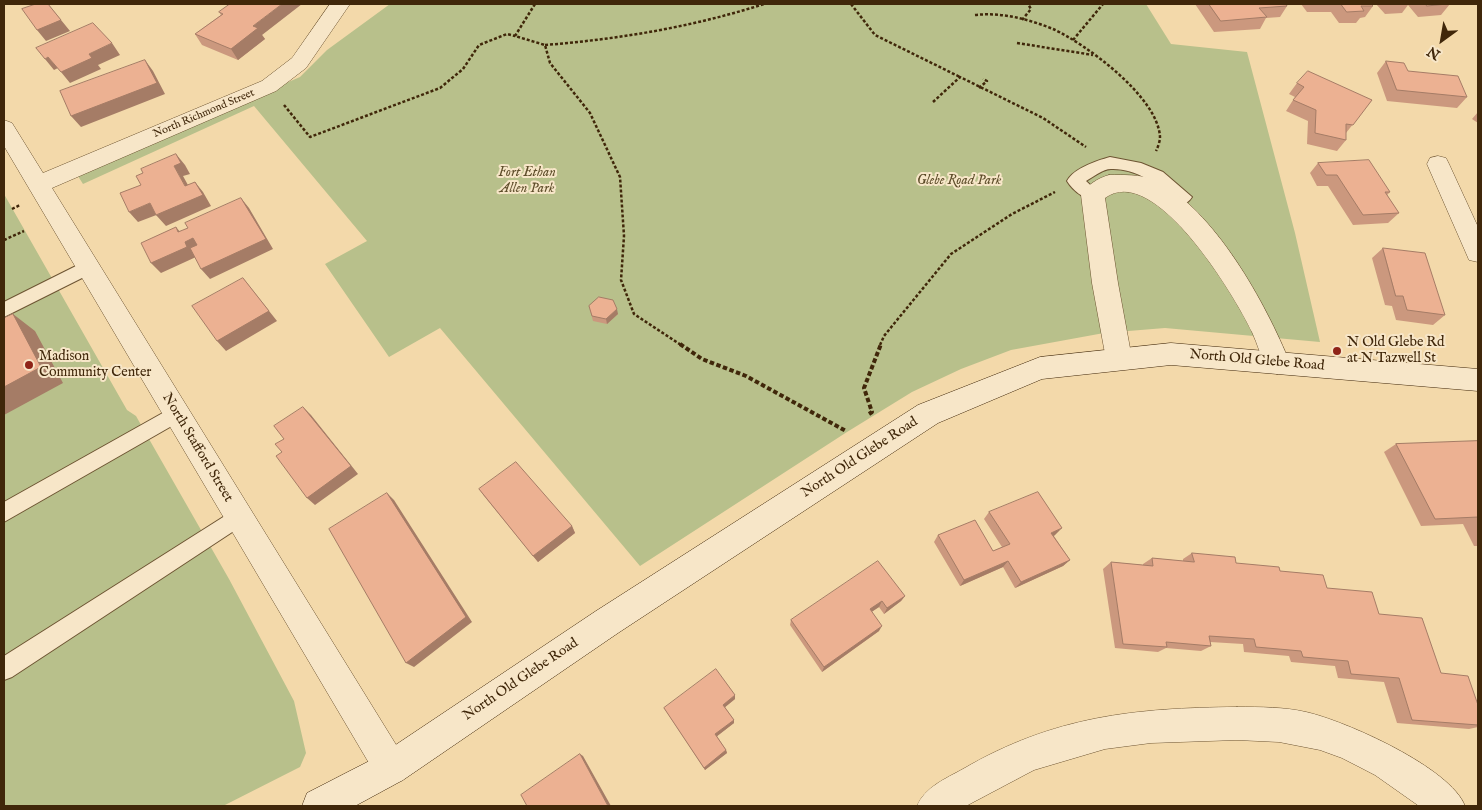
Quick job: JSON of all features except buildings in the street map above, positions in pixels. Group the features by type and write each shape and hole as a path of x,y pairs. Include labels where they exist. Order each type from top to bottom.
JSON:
{"street":[{"name":"North Richmond Street","path":"42,189 269,86 299,63 340,4"},
{"name":"North Stafford Street","path":"4,128 391,768"},
{"path":"1438,164 1478,253"},
{"path":"1120,359 1084,188 1109,183 1146,186 1171,204 1198,229 1236,283 1263,328 1277,363"},
{"name":"North Old Glebe Road","path":"320,806 391,768 615,617 928,414 1040,368 1170,354 1478,380"},
{"path":"935,806 976,780 1011,762 1086,736 1131,728 1230,724 1286,727 1319,733 1333,738 1377,758 1410,777 1447,806"}],"lane":[{"path":"1084,188 1096,168 1110,163 1141,169 1157,176 1184,197 1171,204"},
{"path":"4,310 88,267"},
{"path":"4,513 176,413"},
{"path":"4,669 238,516"}],"path":[{"path":"515,36 535,4"},
{"path":"280,100 310,137 440,88 463,69 479,45 507,34 545,45 593,42 694,25 764,4"},
{"path":"851,4 876,35 1043,118 1110,163"},
{"path":"1022,20 1031,9 1028,4"},
{"path":"1073,40 1104,4"},
{"path":"975,15 1000,14 1051,29 1073,40 1111,68 1146,104 1160,130 1159,147 1141,169"},
{"path":"1018,43 1094,55"},
{"path":"545,45 550,63 590,114 620,177 624,236 621,280 634,314 702,359 746,376 847,432 853,427"},
{"path":"931,62 934,59"},
{"path":"933,102 960,77"},
{"path":"980,88 986,81 984,79"},
{"path":"865,417 872,412 864,388 884,336 951,254 1012,214 1084,188"},
{"path":"12,209 42,189"},
{"path":"4,240 24,231"}],"green space":[{"path":"390,4 1146,4 1171,44 1247,52 1295,233 1320,342 1165,328 1104,333 1011,350 961,369 912,392 640,566 440,328 389,357 325,264 367,241 254,106 83,184 76,173 300,77 327,50"},
{"path":"4,194 127,410 136,416 229,579 294,701 306,753 300,767 223,806 4,806"}],"place":[{"name":"N Old Glebe Rd at N Tazwell St","path":"1337,351"},
{"name":"Madison Community Center","path":"29,365"}],"park label":[{"name":"Glebe Road Park","path":"959,181"},
{"name":"Fort Ethan Allen Park","path":"527,182"}]}
